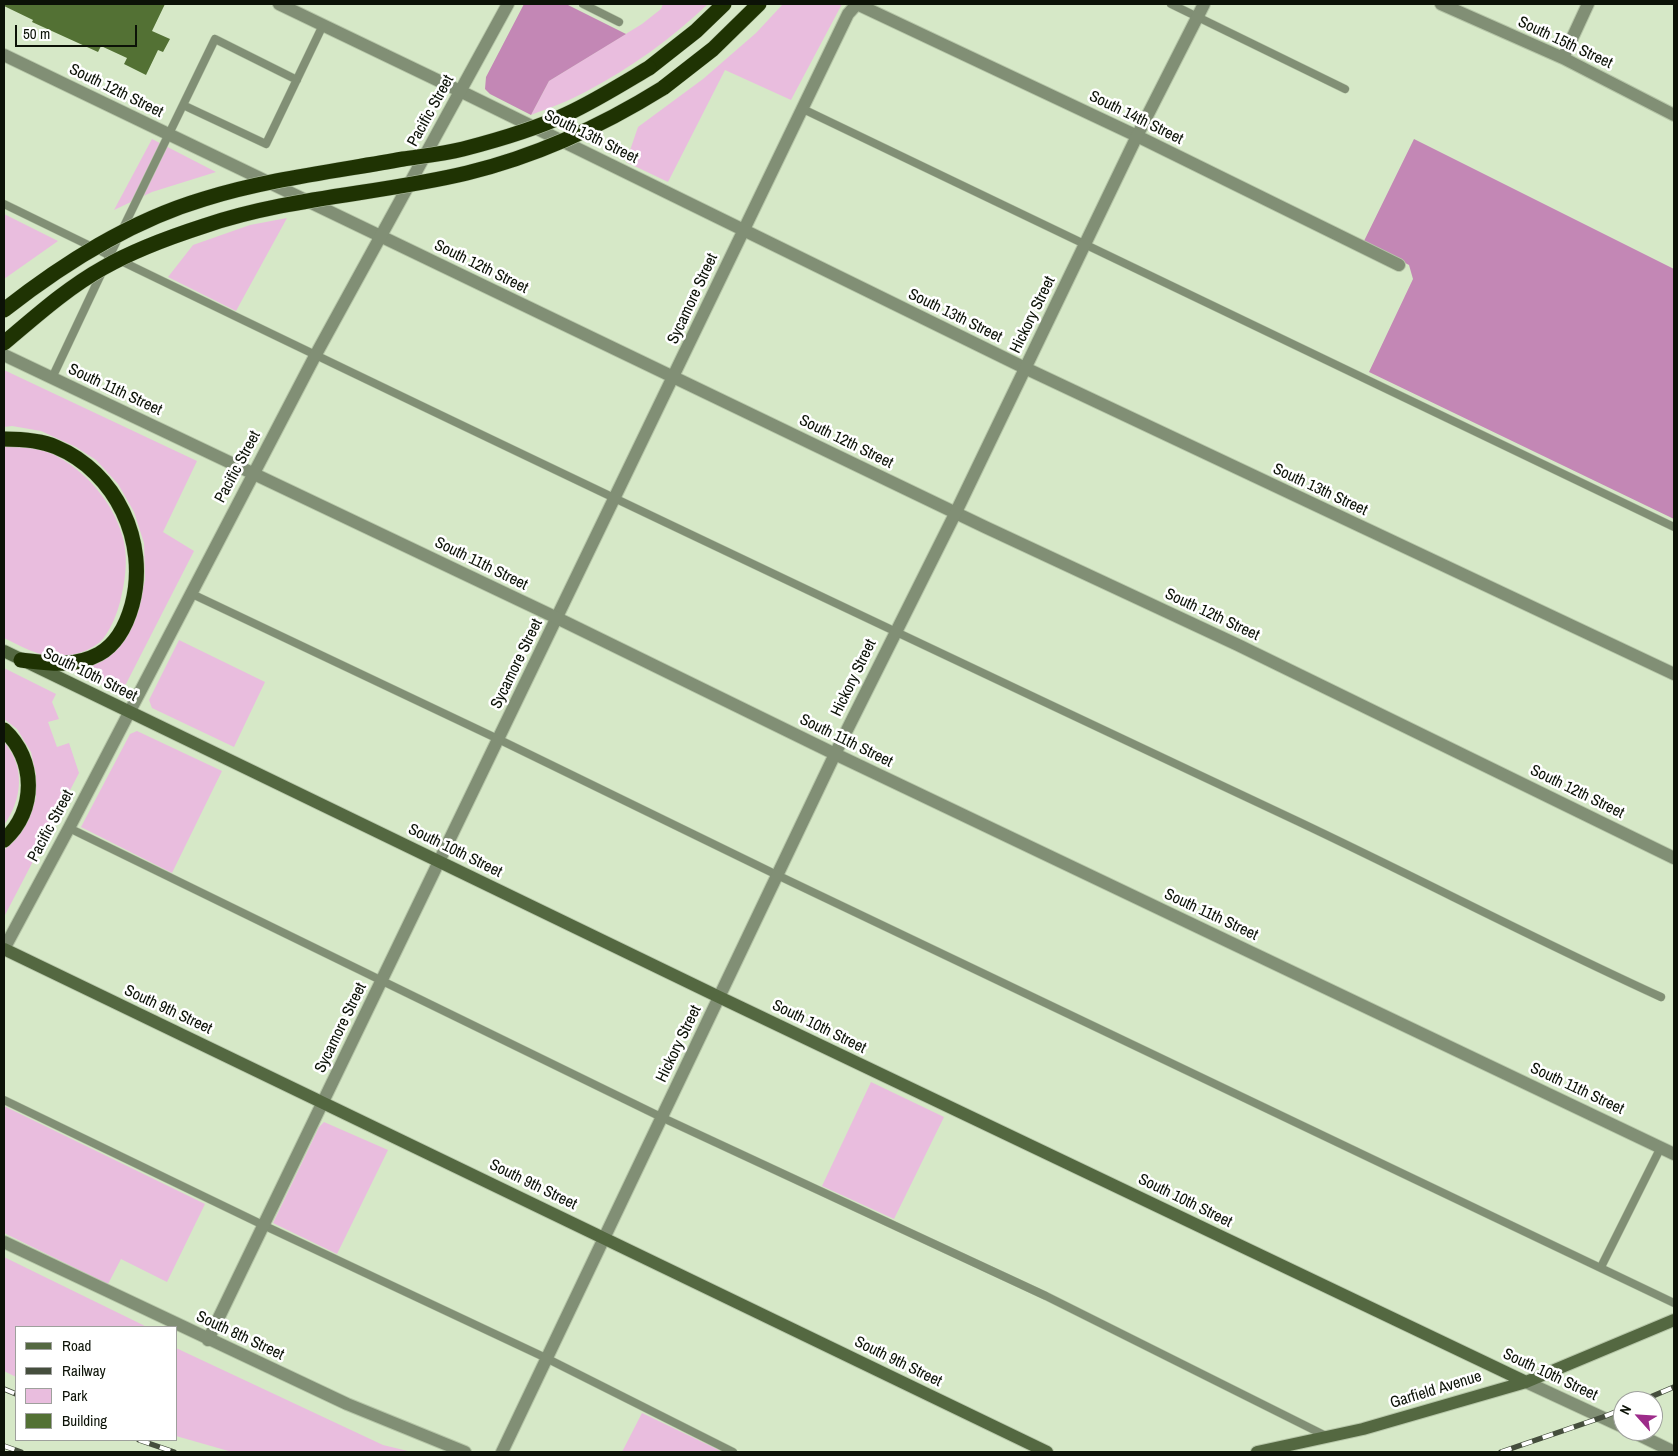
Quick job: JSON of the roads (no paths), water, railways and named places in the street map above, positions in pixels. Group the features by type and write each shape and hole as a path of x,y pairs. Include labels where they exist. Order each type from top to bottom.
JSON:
{"highway":[{"path":"4,310 39,282 76,258 144,220 203,199 262,184 462,149 517,133 566,115 618,87 648,68 696,31 724,4"},
{"path":"4,343 60,298 103,268 154,244 205,225 267,208 467,173 523,157 578,135 636,105 663,88 713,49 758,4"},
{"path":"4,439 19,439 56,447 89,467 116,498 132,532 136,553 135,595 123,629 114,642 100,654 73,664 21,660"},
{"path":"4,730 12,738 20,751 26,764 28,781 26,807 19,822 4,840"}],"main road":[{"name":"South 10th Street","path":"4,652 719,997 1526,1382"},
{"name":"South 9th Street","path":"4,949 1047,1452"},
{"name":"Garfield Avenue","path":"1258,1452 1363,1429 1526,1382 1674,1320"}],"street":[{"name":"South 13th Street","path":"279,4 1025,368 1674,674"},
{"name":"Pacific Street","path":"4,949 315,356 508,4"},
{"name":"Sycamore Street","path":"208,1340 616,499 848,14 857,4"},
{"name":"South 14th Street","path":"857,4 1138,136 1399,265"},
{"name":"Hickory Street","path":"502,1452 835,754 956,512 1204,4"},
{"name":"South 15th Street","path":"1441,4 1563,58 1674,115"},
{"path":"1563,58 1588,4"},
{"name":"South 12th Street","path":"4,55 956,512 1247,649 1674,858"},
{"name":"South 11th Street","path":"4,355 1674,1154"},
{"name":"South 8th Street","path":"4,1242 347,1404 466,1452"},
{"name":"South 10th Street","path":"1526,1382 1613,1422"},
{"path":"1651,1441 1671,1451"}],"lane":[{"path":"583,4 620,22"},
{"path":"1171,4 1345,89"},
{"path":"183,105 266,144 323,25"},
{"path":"52,378 215,39 297,80"},
{"path":"803,109 1674,527"},
{"path":"4,204 315,356 1300,822 1661,997"},
{"path":"190,593 498,739 777,876 1601,1267 1674,1304"},
{"path":"69,828 661,1118 1046,1296 1328,1437"},
{"path":"4,1100 263,1225 546,1358 733,1452"},
{"path":"1601,1267 1661,1147"}],"railway":[{"path":"1663,1392 1674,1387"},
{"path":"4,1389 15,1394"},
{"path":"1501,1452 1613,1413"},
{"path":"142,1441 174,1452"},
{"path":"4,1446 21,1452"}]}
